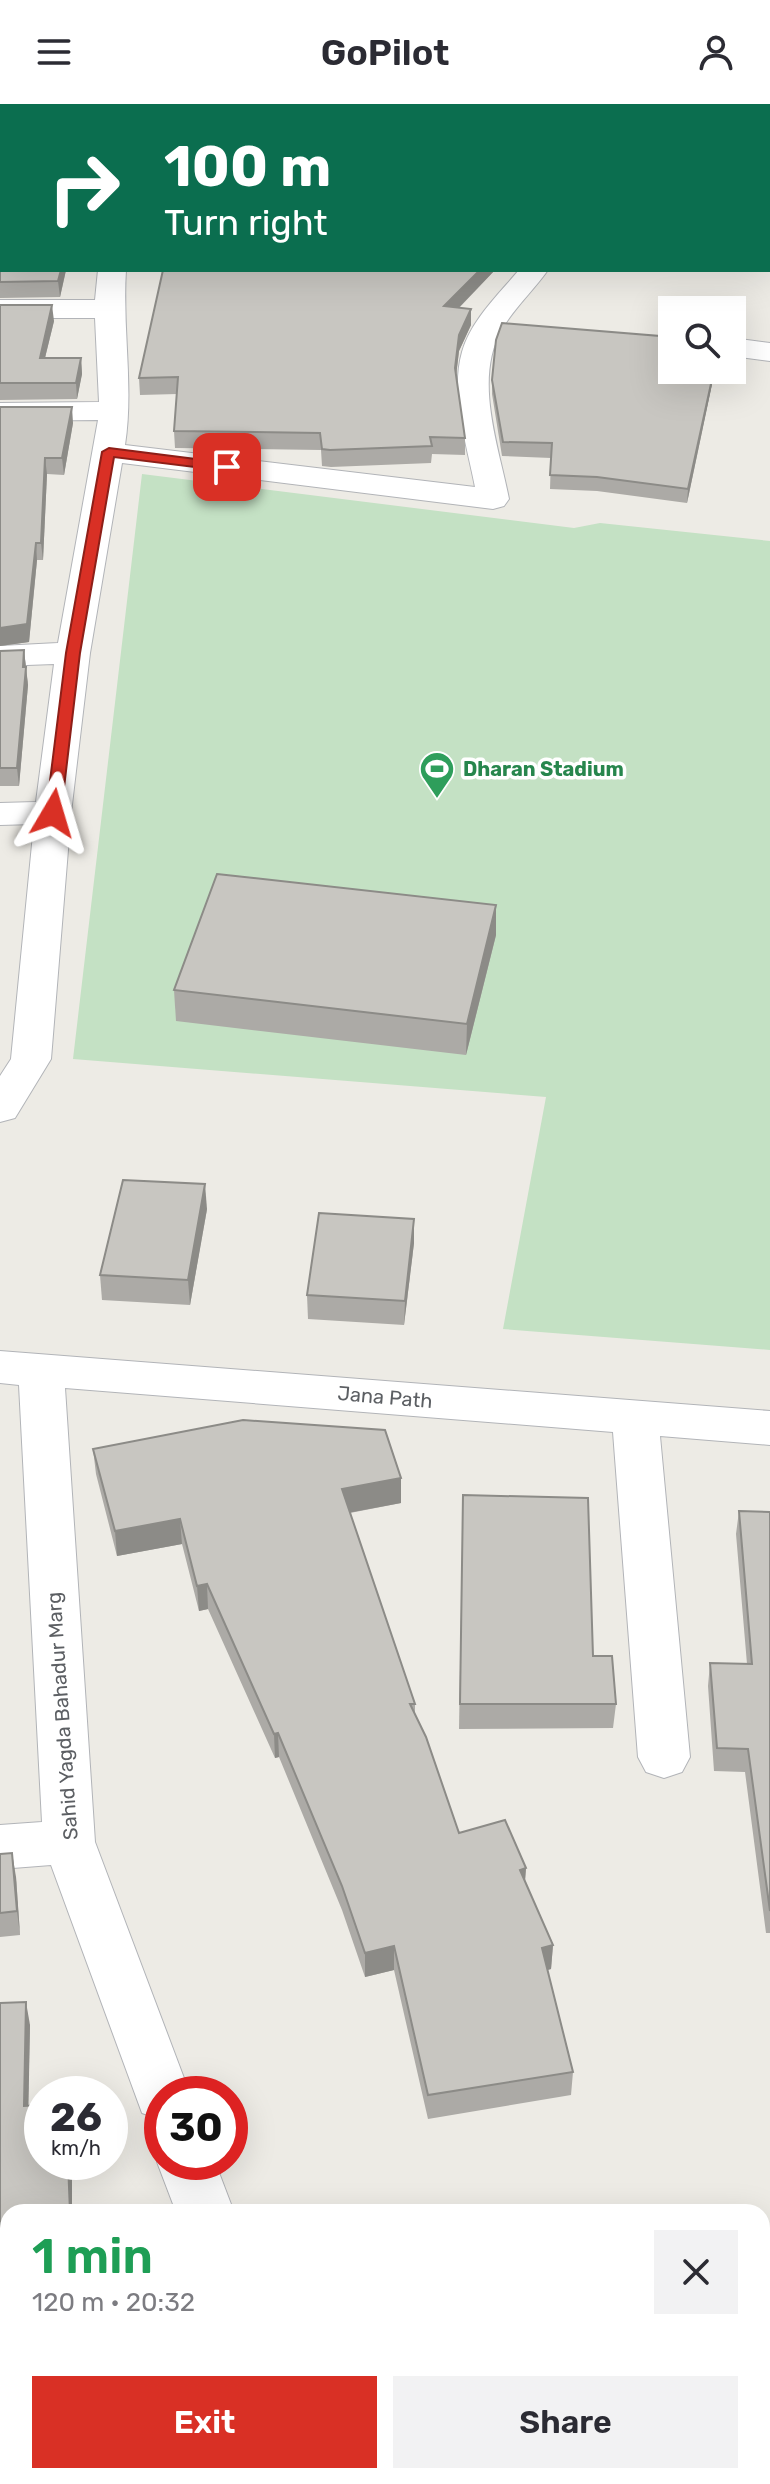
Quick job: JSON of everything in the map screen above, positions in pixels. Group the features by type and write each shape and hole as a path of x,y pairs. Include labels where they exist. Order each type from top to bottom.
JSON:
{"street":[{"path":"0,1109 31,1059 53,813 73,653 115,411 109,309 112,272"},
{"path":"109,452 493,499 475,383 477,351 507,325 533,272"},
{"path":"0,309 109,309"},
{"path":"746,349 770,352"},
{"path":"0,412 115,411"},
{"path":"0,656 73,653"},
{"path":"0,814 53,813"},
{"name":"Jana Path","path":"20,1368 770,1428"},
{"name":"Sahid Yagda Bahadur Marg","path":"20,1368 69,1842 155,2076"},
{"path":"635,1418 664,1757"},
{"path":"0,1847 69,1842"},
{"path":"193,2180 202,2204"}],"green space":[{"name":"Dharan Stadium","path":"142,474 574,528 600,523 770,541 770,1350 503,1329 546,1097 73,1059"}],"building":[{"path":"0,272 60,272 58,281 0,282"},
{"path":"163,272 478,272 444,306 471,309 459,335 455,368 465,438 430,437 432,446 330,450 322,449 320,433 174,431 178,377 139,378"},
{"path":"0,305 52,305 40,358 81,358 76,383 0,383"},
{"path":"502,323 658,336 658,384 711,384 688,489 597,477 550,475 552,443 503,442 492,380 496,340"},
{"path":"0,407 72,407 62,458 45,458 41,543 36,543 27,624 0,628"},
{"path":"24,650 23,667 26,667 17,768 0,768 0,651"},
{"path":"217,874 496,905 467,1024 174,990"},
{"path":"123,1180 205,1184 188,1280 100,1275"},
{"path":"319,1213 414,1219 405,1301 307,1295"},
{"path":"243,1420 385,1430 401,1478 342,1489 415,1704 410,1704 426,1737 459,1833 505,1820 526,1868 520,1870 553,1945 542,1948 573,2072 428,2095 394,1946 365,1953 342,1886 278,1733 274,1734 207,1584 197,1586 180,1519 115,1531 93,1449"},
{"path":"463,1495 588,1498 593,1656 612,1656 616,1704 460,1704"},
{"path":"739,1511 770,1512 770,1911 748,1749 717,1748 710,1663 752,1664"},
{"path":"12,1853 17,1911 0,1913 0,1854"},
{"path":"26,2002 24,2180 69,2180 70,2204 0,2204 0,2003"}],"place":[{"name":"Dharan Stadium","path":"437,800"}],"route":[{"path":"53,813 73,653 109,452 227,467"}]}
